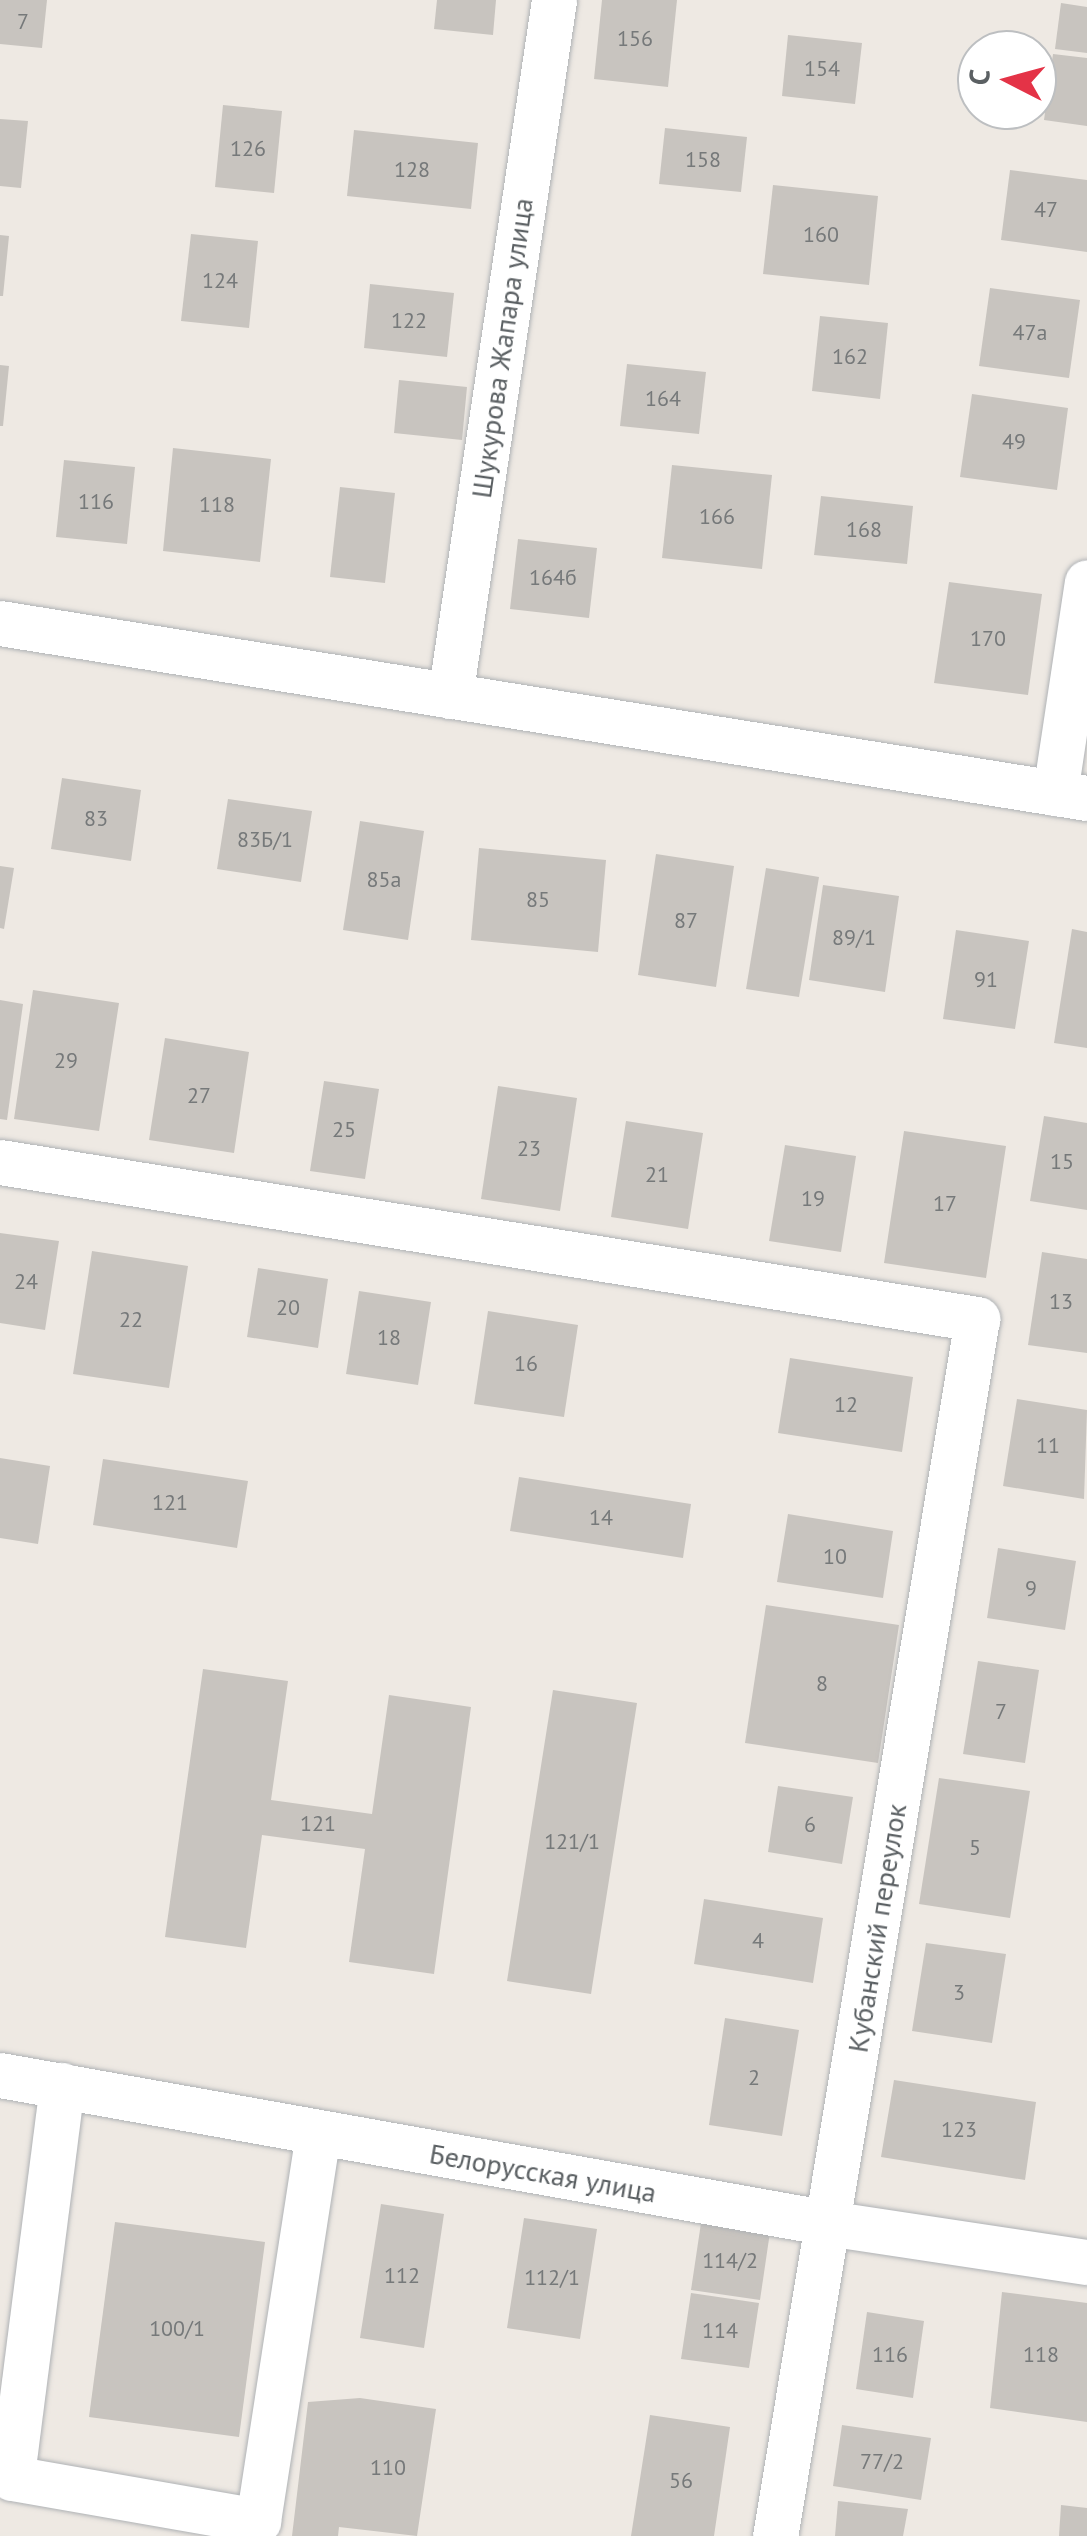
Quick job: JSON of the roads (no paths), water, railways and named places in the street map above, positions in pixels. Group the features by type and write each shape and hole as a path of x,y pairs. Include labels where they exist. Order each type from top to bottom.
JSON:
{"street":[{"name":"Шукурова Жапара улица","path":"450,696 554,0"},
{"path":"0,624 1071,795 1087,582"},
{"name":"Кубанский переулок","path":"0,1162 977,1319 775,2536"},
{"name":"Белорусская улица","path":"0,2074 828,2223 1087,2262"},
{"path":"62,2085 12,2478 258,2521 318,2133"}]}
